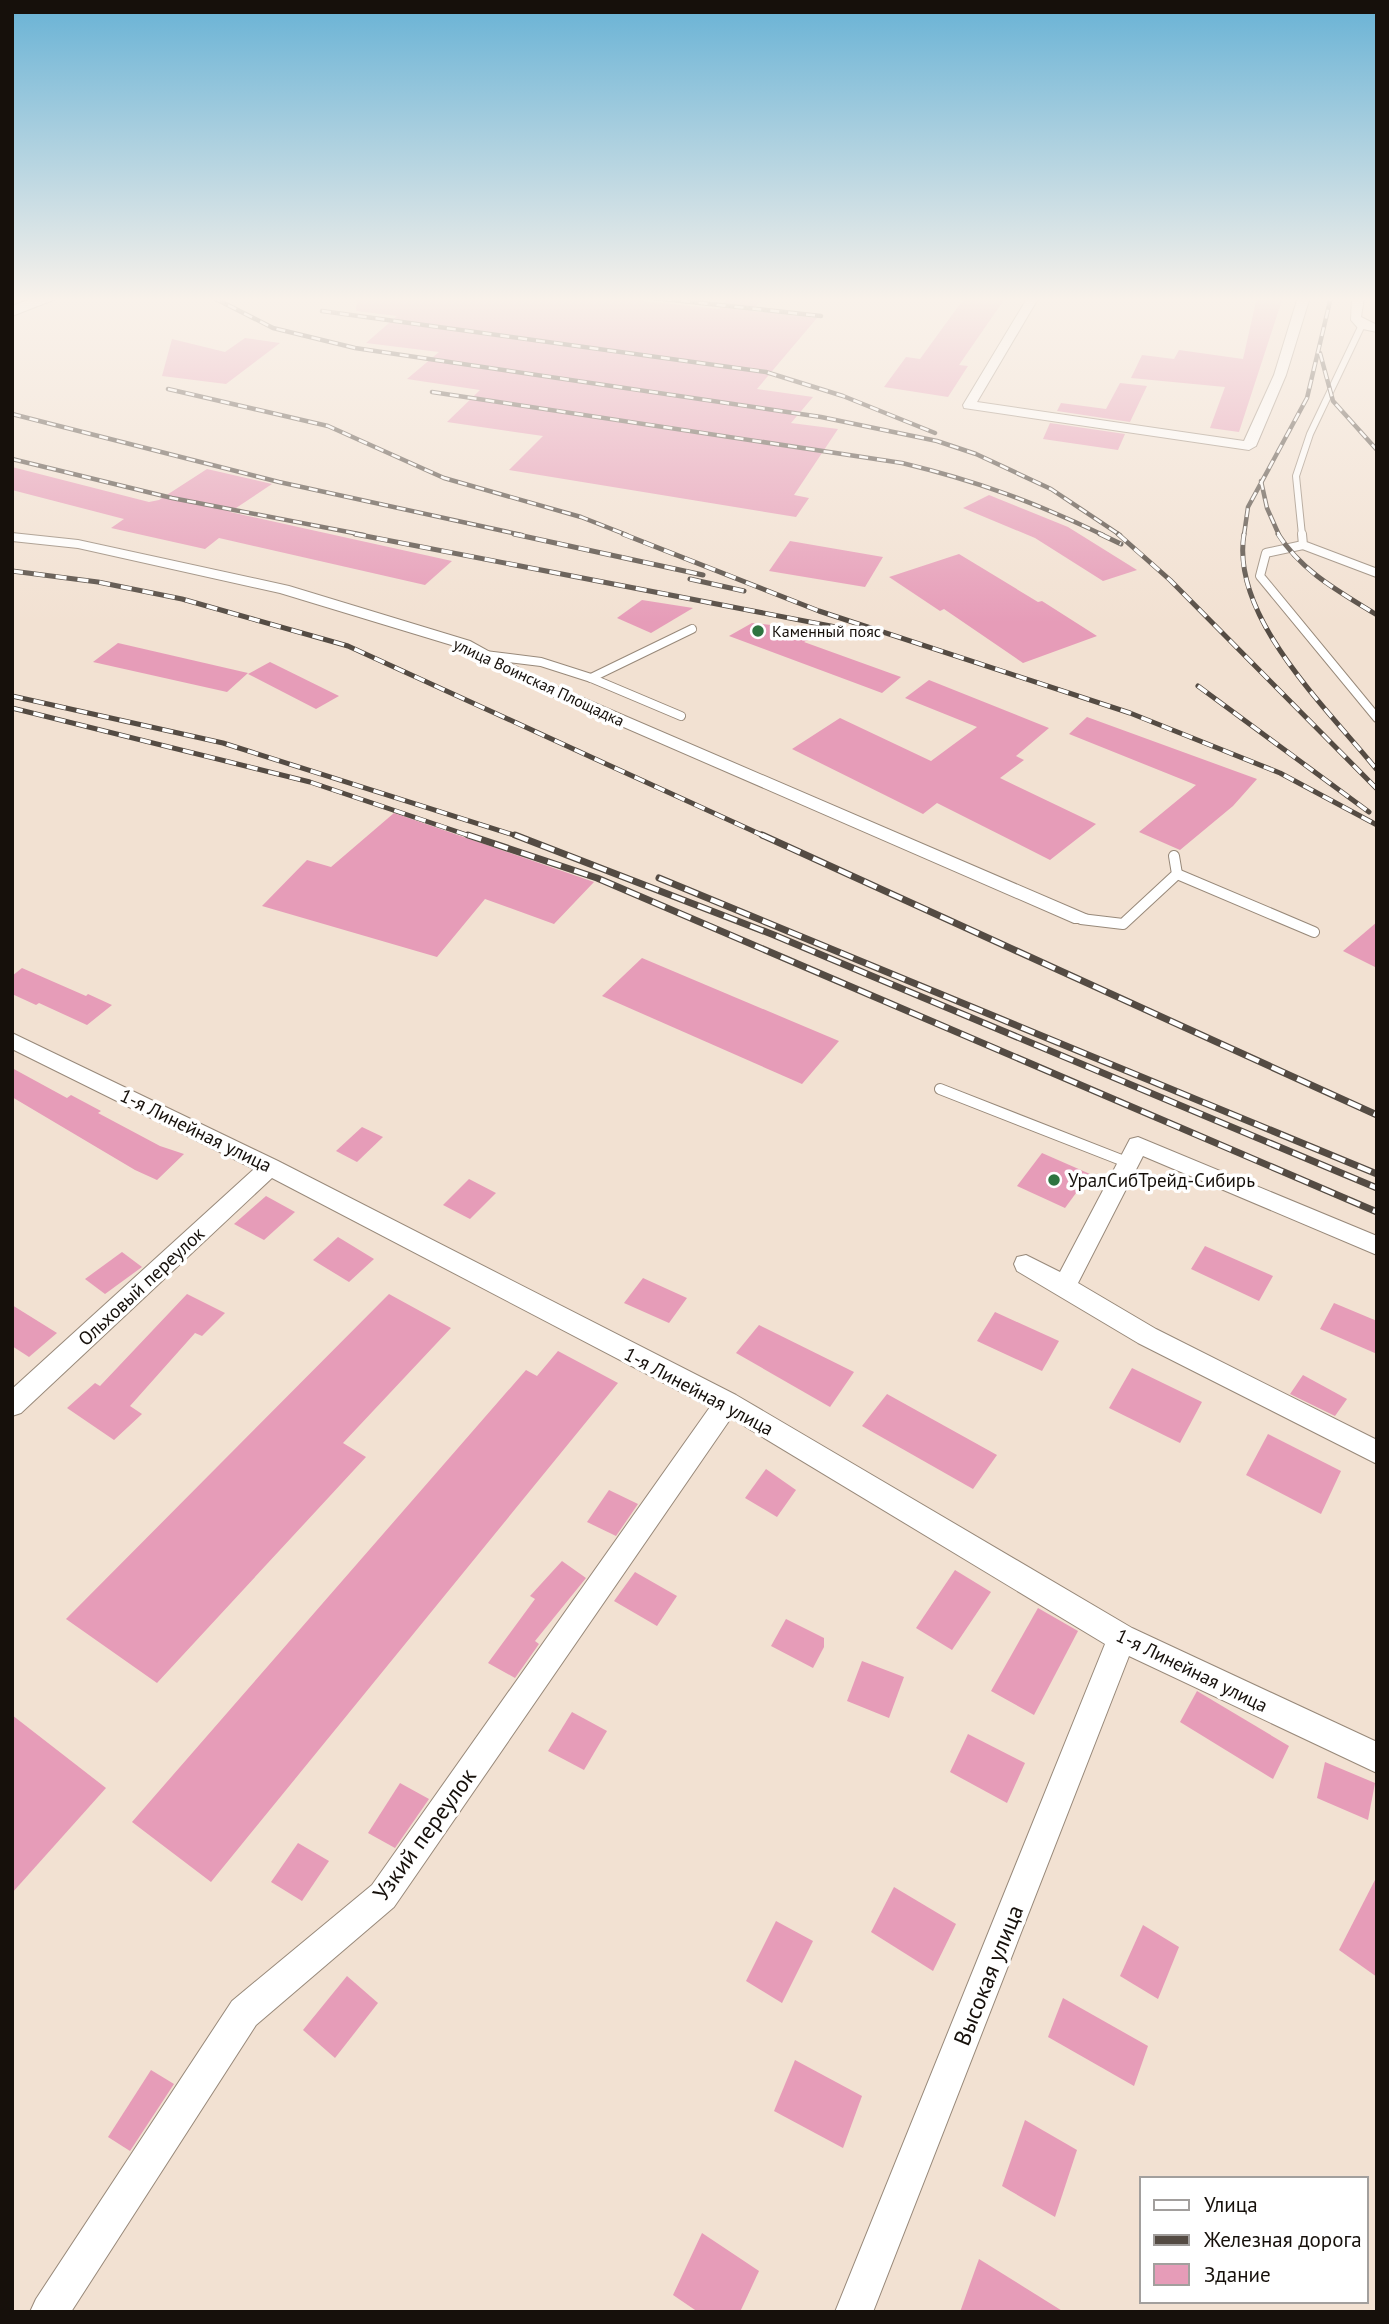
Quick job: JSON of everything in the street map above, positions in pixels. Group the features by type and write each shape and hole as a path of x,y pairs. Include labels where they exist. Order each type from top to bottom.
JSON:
{"street":[{"path":"973,405 1249,446 1267,405"},
{"name":"улица Воинская Площадка","path":"12,537 78,544 284,589 454,640 485,654 533,682 1081,919"},
{"name":"1-я Линейная улица","path":"12,1040 270,1167 727,1403 1122,1638 1377,1758"},
{"path":"1064,1287 1138,1145 1377,1246"},
{"name":"Ольховый переулок","path":"12,1405 270,1167"},
{"path":"1026,1264 1147,1336 1377,1453"},
{"name":"Узкий переулок","path":"49,2312 244,2013 383,1896 727,1403"},
{"name":"Высокая улица","path":"854,2312 1122,1638"}],"lane":[{"path":"1303,545 1296,476 1310,434 1324,405"},
{"path":"1377,573 1303,545 1266,553 1260,576 1377,718"},
{"path":"591,678 692,629"},
{"path":"485,654 541,662 591,678 681,716"},
{"path":"1174,856 1177,874"},
{"path":"1081,919 1123,924 1177,874"},
{"path":"1177,874 1314,932"},
{"path":"940,1089 1129,1163"}],"building":[{"path":"464,405 806,405 791,423 838,429 794,495 809,498 796,517 509,470 543,436 447,422"},
{"path":"1060,405 1106,409 1108,405 1138,405 1130,422 1057,411"},
{"path":"1218,405 1248,405 1239,432 1210,428"},
{"path":"1050,423 1125,434 1118,450 1043,439"},
{"path":"12,467 149,502 159,500 207,469 272,484 230,512 452,561 425,585 219,538 205,549 111,528 124,519 12,490"},
{"path":"989,495 1068,527 1137,570 1103,581 1035,538 963,508"},
{"path":"790,541 883,557 865,587 769,571"},
{"path":"959,554 1097,636 1023,663 944,609 940,611 889,577"},
{"path":"642,600 693,608 651,633 617,618"},
{"path":"752,623 780,626 809,639 804,642 901,677 882,693 729,636"},
{"path":"118,643 248,673 227,692 93,662"},
{"path":"270,662 339,696 316,709 248,674"},
{"path":"929,680 1049,728 1016,756 1024,760 1000,778 1096,824 1050,860 937,803 923,814 792,749 840,718 931,761 977,727 905,698"},
{"path":"1087,717 1257,779 1233,806 1180,850 1139,832 1196,785 1069,734"},
{"path":"394,813 594,882 554,924 485,899 437,957 262,906 307,860 331,867"},
{"path":"1377,922 1377,968 1343,951"},
{"path":"642,958 839,1041 802,1084 602,996"},
{"path":"22,968 112,1005 87,1025 39,1003 36,1005 12,994 12,976"},
{"path":"12,1068 67,1098 71,1095 101,1111 98,1113 160,1146 184,1154 157,1180 135,1170 12,1097"},
{"path":"362,1127 383,1137 357,1162 336,1151"},
{"name":"УралСибТрейд-Сибирь","path":"1042,1153 1090,1174 1065,1208 1017,1186"},
{"path":"469,1179 496,1193 470,1219 443,1205"},
{"path":"266,1196 295,1212 264,1240 234,1224"},
{"path":"338,1237 374,1259 349,1282 313,1260"},
{"path":"1205,1246 1273,1276 1259,1301 1191,1269"},
{"path":"122,1252 142,1267 105,1294 85,1279"},
{"path":"643,1278 687,1298 669,1323 624,1303"},
{"path":"187,1294 225,1313 202,1336 195,1333 130,1406 142,1414 114,1440 67,1408 95,1383 100,1386"},
{"path":"389,1294 451,1328 343,1443 366,1457 157,1683 66,1619"},
{"path":"1334,1303 1377,1321 1377,1354 1320,1329"},
{"path":"12,1305 57,1333 29,1357 12,1346"},
{"path":"995,1312 1059,1341 1042,1371 977,1341"},
{"path":"759,1325 854,1372 830,1407 736,1353"},
{"path":"558,1351 618,1383 211,1882 132,1822 526,1370 537,1376"},
{"path":"1132,1368 1202,1402 1180,1443 1109,1408"},
{"path":"1303,1375 1347,1399 1335,1416 1290,1394"},
{"path":"887,1394 997,1455 973,1489 862,1426"},
{"path":"1268,1434 1341,1471 1321,1514 1246,1475"},
{"path":"766,1469 796,1490 777,1517 745,1498"},
{"path":"609,1490 638,1504 616,1536 587,1522"},
{"path":"562,1561 586,1578 535,1641 539,1644 515,1678 488,1663 535,1599 530,1596"},
{"path":"955,1570 991,1592 952,1650 916,1628"},
{"path":"635,1572 677,1596 657,1626 614,1601"},
{"path":"1038,1608 1078,1631 1034,1715 991,1691"},
{"path":"786,1619 824,1638 824,1647 813,1668 771,1646"},
{"path":"862,1661 904,1677 889,1718 847,1701"},
{"path":"1197,1691 1289,1746 1273,1779 1180,1722"},
{"path":"572,1712 607,1731 584,1770 548,1751"},
{"path":"12,1715 106,1788 12,1893"},
{"path":"968,1734 1025,1763 1007,1803 950,1772"},
{"path":"1325,1762 1375,1783 1368,1820 1317,1798"},
{"path":"400,1783 429,1799 395,1848 368,1833"},
{"path":"298,1843 329,1861 302,1901 271,1882"},
{"path":"1377,1876 1377,1977 1339,1950"},
{"path":"894,1887 956,1924 933,1971 871,1932"},
{"path":"776,1921 813,1941 782,2003 746,1981"},
{"path":"1143,1925 1179,1947 1158,1999 1120,1976"},
{"path":"347,1976 378,2003 335,2058 303,2030"},
{"path":"1063,1998 1148,2046 1134,2086 1048,2037"},
{"path":"795,2060 862,2096 843,2148 774,2111"},
{"path":"151,2070 174,2084 130,2151 108,2137"},
{"path":"1025,2120 1077,2150 1055,2217 1002,2186"},
{"path":"702,2233 759,2271 740,2312 698,2312 673,2295"},
{"path":"979,2259 1064,2312 960,2312"}],"railway":[{"path":"239,405 328,426 444,478 581,517 627,535"},
{"path":"521,405 902,463 1005,493 1103,535"},
{"path":"743,405 821,417 937,441 976,454 1051,489 1120,535"},
{"path":"867,405 935,433"},
{"path":"1261,482 1303,405"},
{"path":"1337,405 1377,450"},
{"path":"12,414 279,482 522,535"},
{"path":"12,459 172,498 364,535"},
{"path":"1244,535 1248,507 1261,482"},
{"path":"1261,482 1267,508 1279,535"},
{"path":"355,534 841,628"},
{"path":"514,534 703,575"},
{"path":"623,534 819,611 1130,713 1280,773 1377,825"},
{"path":"1100,534 1121,544"},
{"path":"1118,534 1170,580 1377,789"},
{"path":"1278,534 1310,570 1377,615"},
{"path":"1244,535 1244,566 1252,598 1267,630 1310,691 1377,770"},
{"path":"12,571 98,582 182,599 348,646 766,837"},
{"path":"690,579 744,591"},
{"path":"1198,686 1369,812"},
{"path":"12,696 223,743 520,837"},
{"path":"12,708 310,782 473,837"},
{"path":"468,835 597,878 1377,1212"},
{"path":"515,835 774,935 1377,1188"},
{"path":"762,835 1377,1115"},
{"path":"659,878 1377,1174"}],"place":[{"name":"Каменный пояс","path":"758,631"},
{"name":"УралСибТрейд-Сибирь","path":"1054,1180"}]}
